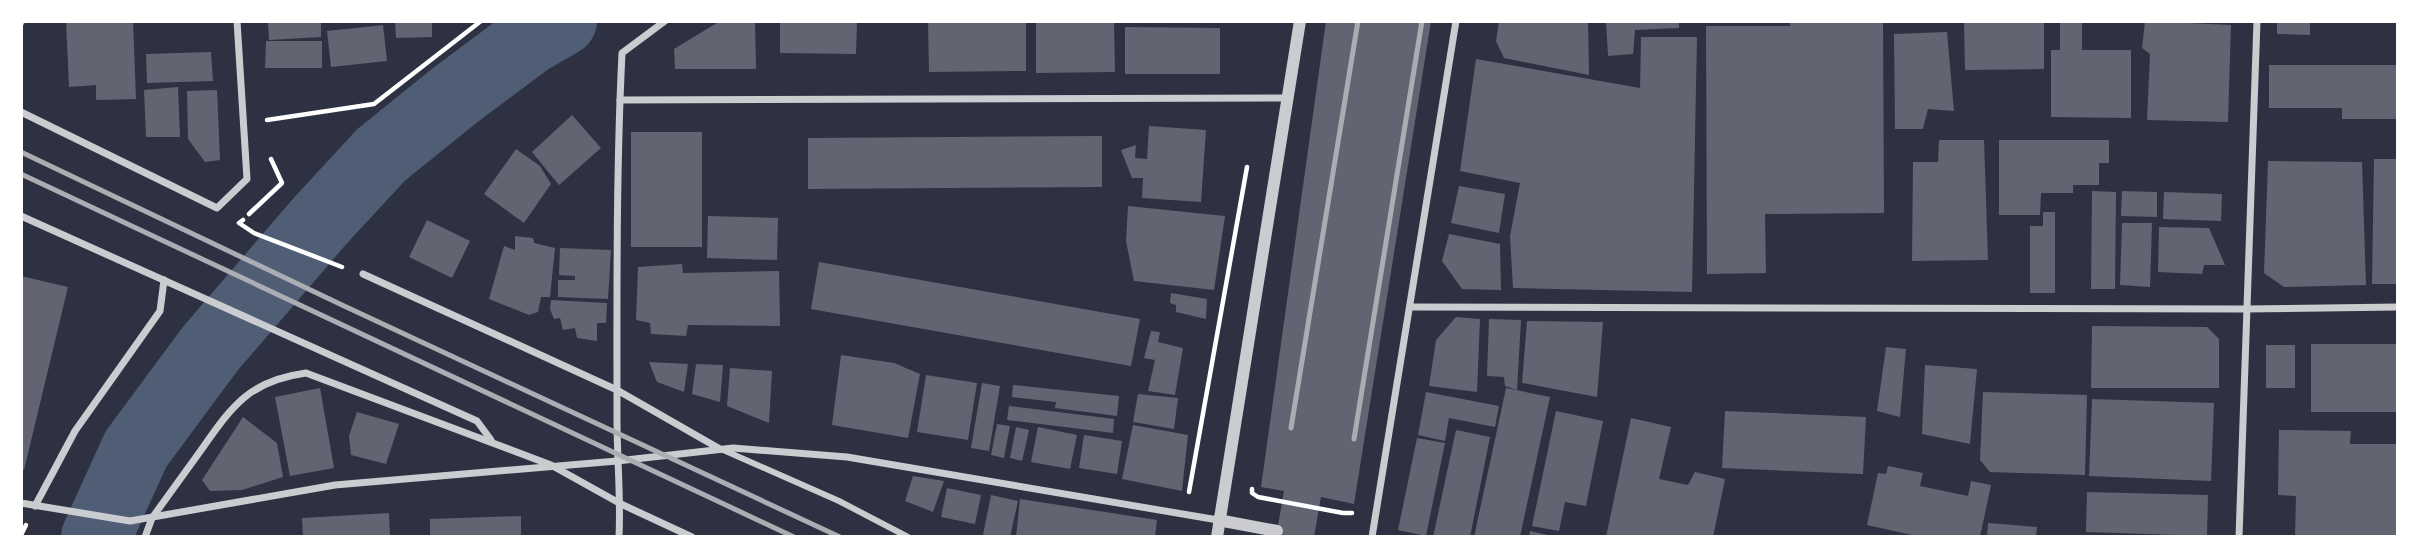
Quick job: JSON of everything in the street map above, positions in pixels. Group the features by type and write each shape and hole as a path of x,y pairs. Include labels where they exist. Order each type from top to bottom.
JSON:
{"street":[{"path":"21,112 217,208 247,179 237,21"},
{"path":"619,537 621,503 617,461 617,390 622,53 665,21"},
{"path":"1217,537 1300,21"},
{"path":"1372,537 1456,21"},
{"path":"2239,537 2256,21"},
{"path":"620,100 1288,98"},
{"path":"21,216 477,421 492,442"},
{"path":"363,274 617,390 721,449 839,501 908,537"},
{"path":"35,506 75,431 160,312 166,281"},
{"path":"1409,307 2398,307"},
{"path":"145,537 152,519 232,407 262,385 282,376 306,373 551,465 692,537"},
{"path":"21,503 130,521 335,485 617,461 721,449 847,457 1277,531"}],"path":[{"path":"243,124 374,104 481,21"},
{"path":"1189,494 1247,165"},
{"path":"254,233 363,274"},
{"path":"1252,486 1252,493 1258,497 1343,513 1357,510"}],"building":[{"path":"66,21 133,21 136,99 96,100 96,85 69,87"},
{"path":"321,21 321,37 269,40 268,22"},
{"path":"395,21 432,21 432,37 396,38"},
{"path":"720,21 755,21 756,69 675,69 674,49"},
{"path":"780,21 857,21 856,54 780,53"},
{"path":"928,21 1026,21 1026,71 929,72"},
{"path":"1036,21 1114,21 1115,72 1036,73"},
{"path":"1326,21 1431,21 1354,504 1321,497 1314,537 1276,537 1284,491 1261,487"},
{"path":"1499,21 1588,21 1589,75 1504,58 1496,41"},
{"path":"1606,21 1679,21 1679,28 1635,30 1633,54 1608,56"},
{"path":"1790,21 1883,21 1884,213 1765,214 1766,273 1707,274 1706,26 1790,26"},
{"path":"1964,21 2044,21 2044,69 1965,70"},
{"path":"2060,21 2082,21 2082,50 2131,50 2131,118 2051,117 2051,50 2060,50"},
{"path":"2145,21 2231,25 2228,122 2147,120 2150,54 2142,48"},
{"path":"2277,21 2310,21 2310,35 2277,34"},
{"path":"383,25 387,61 331,67 327,31"},
{"path":"1125,27 1220,28 1220,74 1125,74"},
{"path":"1947,32 1954,111 1928,109 1923,129 1895,129 1894,34"},
{"path":"1641,37 1697,37 1692,292 1513,288 1510,236 1520,183 1460,171 1476,59 1640,88"},
{"path":"266,41 322,41 322,68 265,68"},
{"path":"211,52 213,81 147,83 146,54"},
{"path":"2269,65 2398,65 2398,119 2342,119 2342,108 2269,108"},
{"path":"178,87 180,137 146,137 144,90"},
{"path":"217,90 220,160 205,162 188,139 187,91"},
{"path":"572,115 601,148 559,185 532,152"},
{"path":"1149,126 1206,130 1201,202 1142,198 1143,178 1132,178 1121,150 1136,145 1135,158 1147,159"},
{"path":"631,132 702,132 702,247 631,247"},
{"path":"1102,136 1102,187 808,189 808,138"},
{"path":"1939,140 1984,140 1988,260 1912,261 1913,162 1938,162"},
{"path":"1999,140 2109,140 2109,163 2099,163 2099,185 2073,185 2073,193 2041,193 2040,215 1999,215"},
{"path":"516,149 540,166 551,184 524,223 484,194"},
{"path":"2374,159 2398,159 2398,284 2372,284"},
{"path":"2268,161 2362,162 2366,285 2284,287 2264,273"},
{"path":"1459,186 1505,194 1499,233 1451,223"},
{"path":"2092,191 2116,192 2115,289 2091,289"},
{"path":"2122,191 2157,192 2157,217 2121,216"},
{"path":"2164,192 2222,194 2221,221 2163,219"},
{"path":"1128,206 1225,216 1214,290 1134,281 1126,241"},
{"path":"2043,212 2055,212 2055,293 2030,293 2030,226 2043,226"},
{"path":"708,216 778,218 777,260 707,258"},
{"path":"427,220 470,241 452,278 409,257"},
{"path":"2122,223 2152,223 2150,287 2120,285"},
{"path":"2159,227 2209,228 2225,265 2204,265 2202,274 2158,272"},
{"path":"1449,234 1500,244 1501,290 1462,289 1442,261"},
{"path":"515,236 533,238 534,243 555,248 550,297 541,297 538,312 529,315 489,299 504,246 515,250"},
{"path":"560,248 611,250 608,299 558,297 558,280 575,280 575,276 559,275"},
{"path":"819,262 1140,319 1131,366 811,309"},
{"path":"682,264 683,273 779,271 780,326 688,325 686,336 651,334 650,323 636,320 638,267"},
{"path":"21,276 68,287 24,470 21,470"},
{"path":"1171,293 1207,299 1206,319 1176,312 1176,305 1170,303"},
{"path":"551,300 607,303 606,323 597,323 597,341 577,338 575,328 563,330 560,318 554,319 550,309"},
{"path":"1456,317 1480,319 1477,392 1429,386 1436,340"},
{"path":"1489,319 1521,320 1517,390 1505,386 1504,377 1487,376"},
{"path":"1527,321 1603,322 1597,397 1522,383"},
{"path":"2092,326 2207,327 2219,339 2219,388 2091,388"},
{"path":"1151,331 1160,332 1158,342 1183,348 1175,395 1148,391 1155,360 1144,358"},
{"path":"2311,344 2398,344 2398,412 2311,412"},
{"path":"2266,345 2295,345 2295,388 2266,388"},
{"path":"1886,347 1906,349 1900,417 1877,411"},
{"path":"841,355 894,363 920,374 908,438 832,425"},
{"path":"649,362 688,364 684,392 657,382"},
{"path":"696,364 723,365 720,402 692,394"},
{"path":"1925,365 1977,369 1970,444 1922,434"},
{"path":"730,368 772,371 769,423 727,406"},
{"path":"926,375 977,383 968,440 917,432"},
{"path":"982,383 1000,386 989,451 971,448"},
{"path":"1013,385 1119,396 1117,416 1055,408 1056,402 1012,397"},
{"path":"320,388 334,468 290,476 275,397"},
{"path":"1506,388 1550,397 1520,537 1474,537"},
{"path":"1426,392 1499,406 1495,427 1449,418 1445,441 1418,435"},
{"path":"1983,392 2087,395 2085,475 1990,472 1980,460"},
{"path":"1138,394 1178,398 1174,429 1133,422"},
{"path":"2092,399 2214,403 2211,481 2089,476"},
{"path":"1009,406 1114,419 1113,433 1007,420"},
{"path":"1556,411 1603,421 1586,506 1565,502 1559,531 1532,526"},
{"path":"1725,411 1866,417 1863,474 1722,468"},
{"path":"357,412 399,424 386,464 351,455 349,436"},
{"path":"243,417 277,443 283,477 242,490 210,491 202,480"},
{"path":"1631,418 1671,427 1659,479 1688,485 1695,472 1725,479 1713,537 1606,537"},
{"path":"997,424 1010,426 1004,458 991,455"},
{"path":"1133,425 1188,435 1182,491 1122,479"},
{"path":"1016,427 1029,430 1022,461 1010,458"},
{"path":"1038,427 1077,435 1070,469 1031,462"},
{"path":"1456,430 1490,437 1470,537 1433,537"},
{"path":"2279,430 2351,431 2350,444 2398,444 2398,537 2295,537 2296,496 2278,495"},
{"path":"1084,435 1122,441 1117,474 1079,468"},
{"path":"1417,438 1445,443 1426,536 1398,530"},
{"path":"1888,466 1923,473 1920,486 1968,496 1971,481 1991,485 1980,537 1921,537 1867,525 1878,473 1886,474"},
{"path":"913,476 944,481 933,512 905,501"},
{"path":"947,488 981,495 975,524 941,517"},
{"path":"2087,492 2208,495 2207,536 2086,532"},
{"path":"991,495 1018,501 1010,537 983,535"},
{"path":"1020,499 1157,520 1155,537 1016,537"},
{"path":"389,513 390,537 303,537 302,518"},
{"path":"521,516 521,537 430,537 430,519"},
{"path":"1988,523 2037,527 2036,537 1987,537"},
{"path":"1530,531 1552,536 1552,537 1529,537"}],"waterway":[{"path":"96,537 136,449 210,349 320,221 381,155 529,40 562,21"}],"railway":[{"path":"1291,428 1358,21"},
{"path":"1354,439 1422,21"},
{"path":"21,152 840,537"},
{"path":"21,174 794,537"}]}
